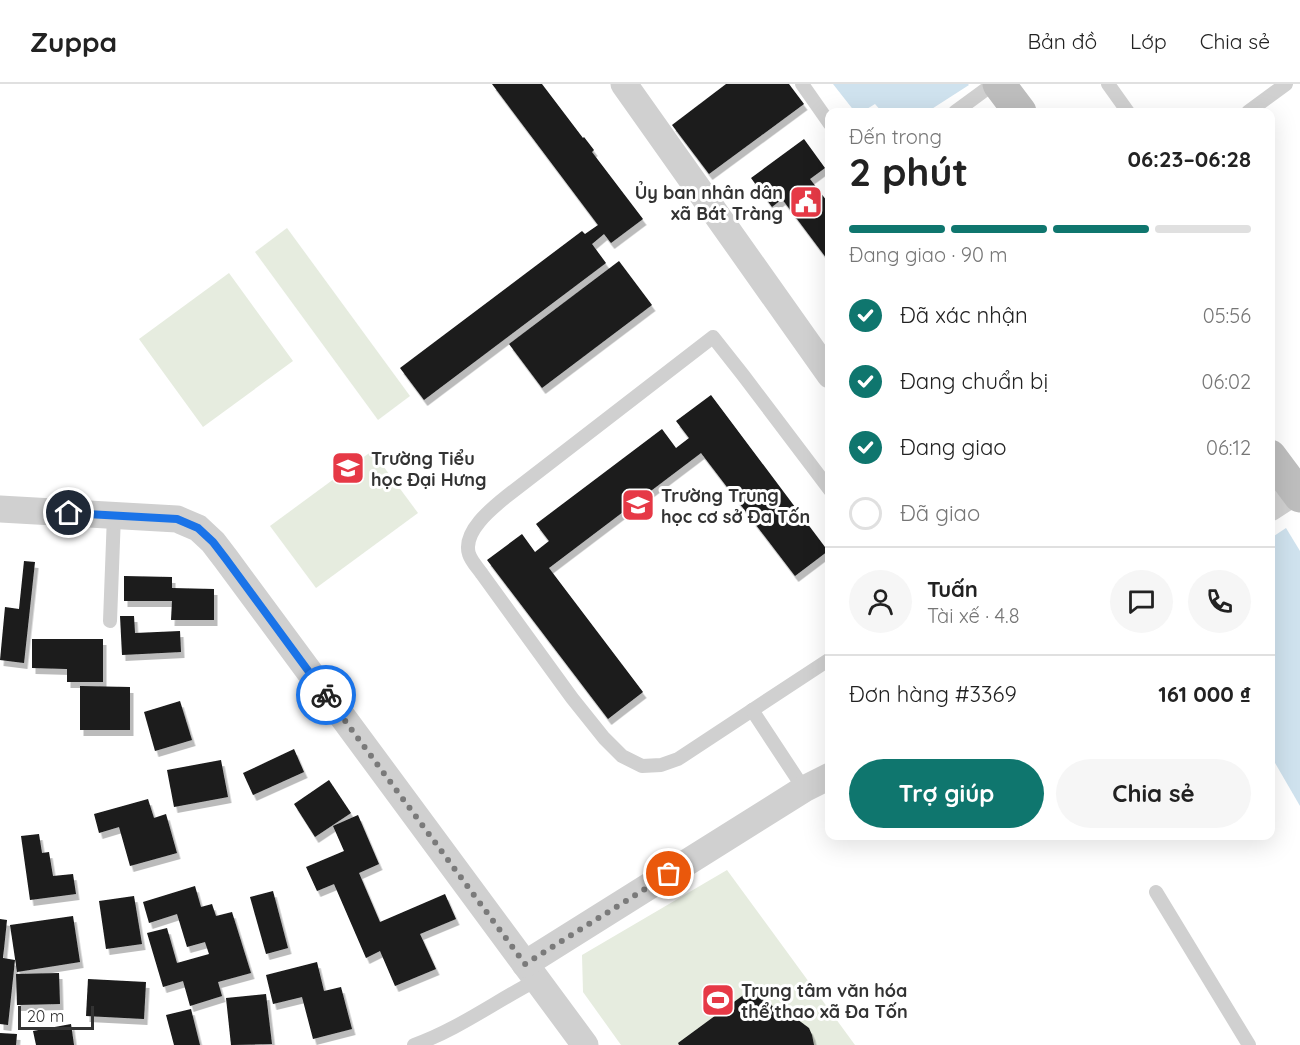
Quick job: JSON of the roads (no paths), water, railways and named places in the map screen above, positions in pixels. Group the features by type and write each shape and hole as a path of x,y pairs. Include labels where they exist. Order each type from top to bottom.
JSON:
{"street":[{"path":"624,84 825,368"},
{"path":"999,84 1017,108"},
{"path":"1275,467 1289,498"},
{"path":"0,509 177,519 198,528 213,542 585,1045"},
{"path":"531,972 804,789 825,778"}],"lane":[{"path":"802,84 825,116"},
{"path":"960,108 993,84"},
{"path":"1108,84 1125,108"},
{"path":"1251,108 1268,89 1286,84"},
{"path":"825,483 713,337 507,496 489,511 469,538 469,554 572,698 604,738 622,756 642,766 661,765 678,759 825,662"},
{"path":"110,621 114,515"},
{"path":"752,710 804,789"},
{"path":"1156,892 1248,1045"},
{"path":"423,1044 471,1018 531,972"}],"water":[{"path":"833,84 969,85 933,108 878,108 875,104 868,108 852,108"},
{"path":"1286,528 1300,551 1300,806 1275,763 1275,535"}],"place":[{"name":"Ủy ban nhân dân xã Bát Tràng","path":"806,202"},
{"name":"Trường Tiểu học Đại Hưng","path":"348,468"},
{"name":"Trường Trung học cơ sở Đa Tốn","path":"638,505"},
{"name":"Trung tâm văn hóa thể thao xã Đa Tốn","path":"718,1000"}]}
